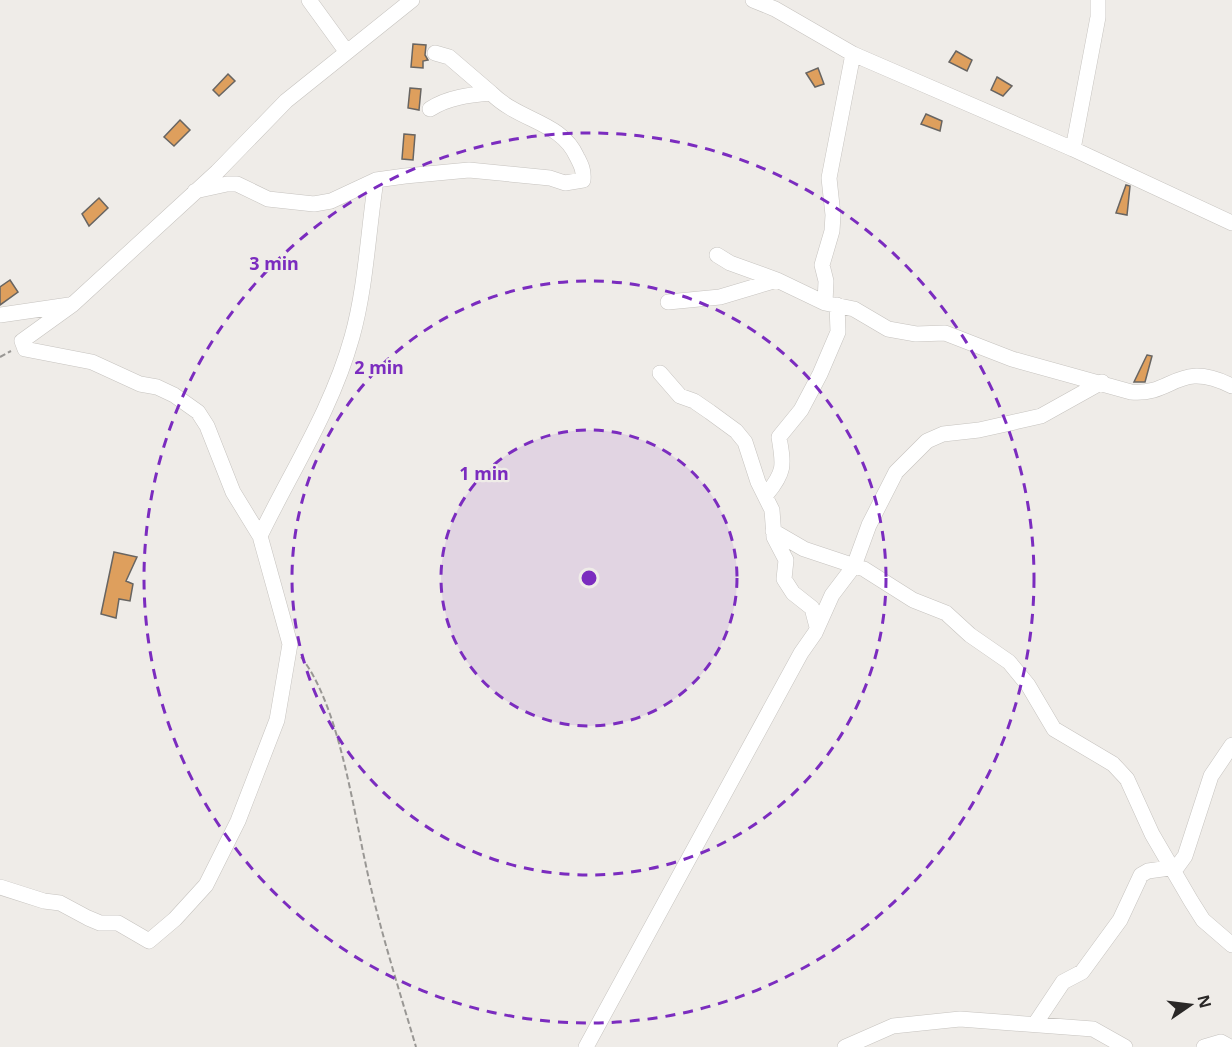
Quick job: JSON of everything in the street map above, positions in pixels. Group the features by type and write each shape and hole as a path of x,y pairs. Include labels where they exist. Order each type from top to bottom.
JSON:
{"street":[{"path":"309,0 346,51"},
{"path":"0,887 44,901 60,903 100,923 118,923 149,941 183,911 206,885 238,821 277,720 290,644 260,536 233,492 207,426 198,412 187,403 157,387 140,384 92,362 25,348 22,341 72,305 195,191 286,100 412,0"},
{"path":"753,0 777,5 853,54 1073,149 1232,223"},
{"path":"1073,149 1098,17 1098,0"},
{"path":"195,191 237,184 268,199 314,204 331,201 376,180 469,170 550,178 566,183 583,180 583,169 573,147 565,137 525,118 503,104 449,57 435,53"},
{"path":"766,495 779,479 783,468 779,437 801,410 837,332 822,265 832,231 833,215 828,178 853,54"},
{"path":"430,109 440,102 491,93"},
{"path":"260,536 315,433 351,338 362,294 365,247 376,180"},
{"path":"717,255 730,263 777,280 831,304 854,309 888,329 916,334 945,333 1012,358 1141,393 1197,374 1232,386"},
{"path":"668,302 720,297 777,280"},
{"path":"0,315 72,305"},
{"path":"660,373 680,396 694,401 736,431 745,442 758,482 772,510 773,531 786,560 784,579 793,593 812,608 817,627"},
{"path":"586,1047 817,627 832,595 854,566 869,525 896,472 934,436 1020,423 1041,416 1102,382"},
{"path":"773,531 804,549 881,578 913,600 946,614 970,635 1008,662 1032,691 1048,723 1054,729 1113,764 1127,779 1152,834 1203,920 1232,945"},
{"path":"1035,1024 1063,982 1082,972 1120,920 1141,875 1148,871 1174,869 1185,856 1211,776 1232,745"},
{"path":"845,1047 893,1026 960,1019 1093,1029 1125,1047"},
{"path":"1204,1047 1221,1042 1230,1047"}],"path":[{"path":"290,644 312,670 329,708 365,863 416,1047"}],"building":[{"path":"413,44 426,45 425,55 428,60 423,61 423,68 411,67"},
{"path":"956,51 972,60 967,71 949,62"},
{"path":"818,68 824,84 815,87 806,73"},
{"path":"228,74 235,81 219,96 213,90"},
{"path":"997,77 1012,86 1003,96 991,90"},
{"path":"410,88 421,89 419,110 408,108"},
{"path":"926,114 942,121 940,131 921,124"},
{"path":"180,120 190,130 174,146 164,137"},
{"path":"404,134 415,135 413,160 402,159"},
{"path":"1126,185 1130,186 1127,215 1116,213"},
{"path":"99,198 108,208 89,226 82,214"},
{"path":"10,280 18,292 0,305 0,287"},
{"path":"1147,355 1152,356 1145,382 1134,382"},
{"path":"114,552 137,557 126,581 133,584 130,601 119,599 116,618 101,614"}]}
